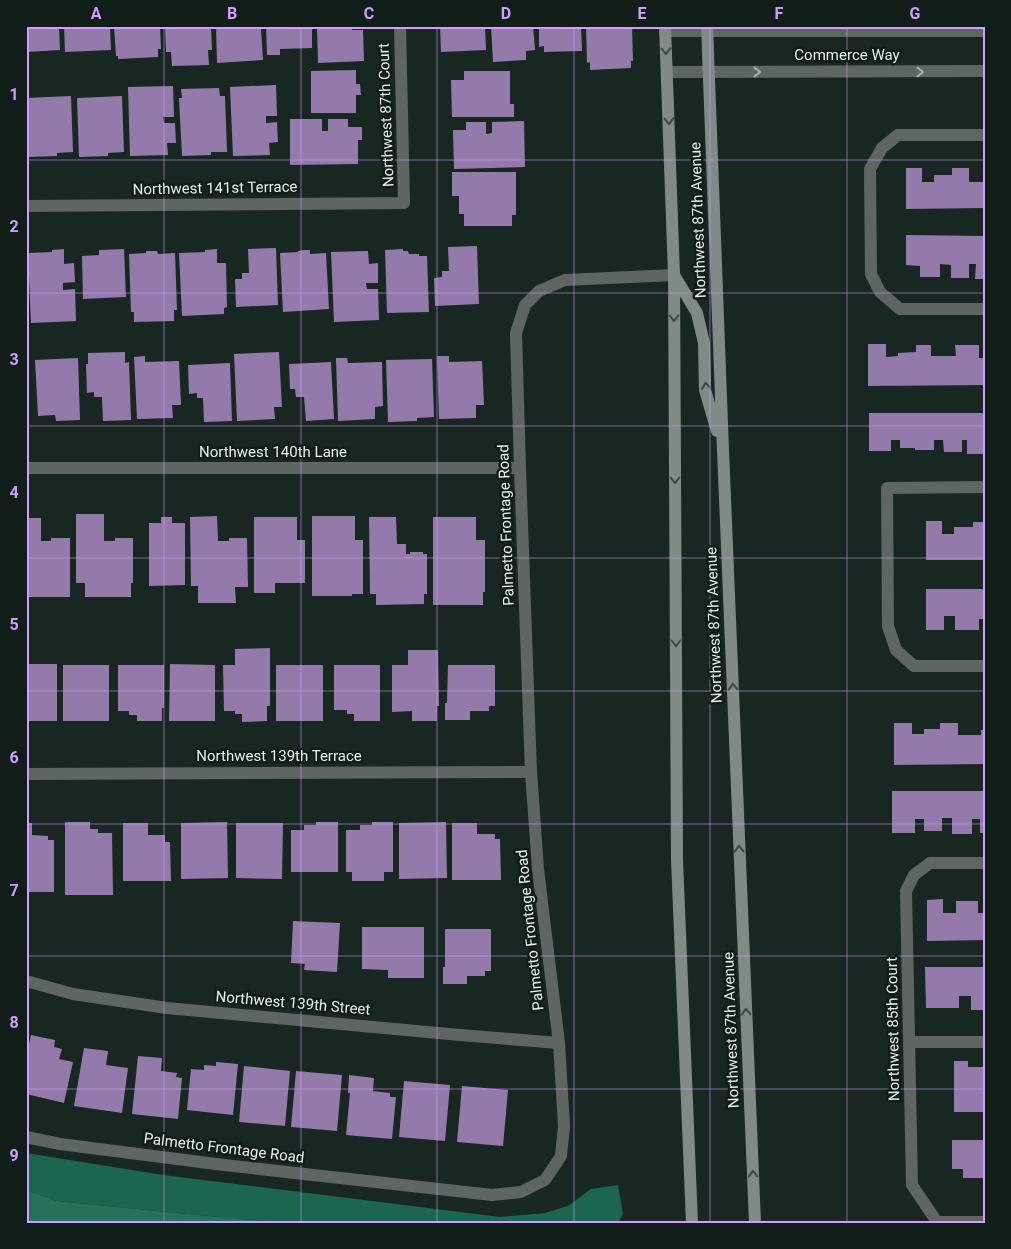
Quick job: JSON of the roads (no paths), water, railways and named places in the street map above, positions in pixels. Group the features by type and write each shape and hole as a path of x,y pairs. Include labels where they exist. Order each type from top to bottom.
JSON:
{"main road":[{"name":"Northwest 87th Avenue","path":"665,29 674,275 677,860 692,1223"},
{"name":"Northwest 87th Avenue","path":"707,29 755,1223"},
{"path":"674,275 697,314 704,343 705,390 723,450"}],"street":[{"name":"Northwest 87th Court","path":"400,26 404,203"},
{"name":"Commerce Way","path":"665,29 985,30"},
{"name":"Commerce Way","path":"667,72 985,72"},
{"path":"985,135 898,135 882,148 870,169 871,274 880,292 900,309 985,309"},
{"name":"Northwest 141st Terrace","path":"26,206 404,203"},
{"name":"Palmetto Frontage Road","path":"26,1137 60,1144 224,1165 492,1195 521,1192 545,1180 561,1156 564,1126 559,1043 538,868 532,772 516,332 525,306 539,291 565,280 674,275"},
{"name":"Northwest 140th Lane","path":"26,468 520,468"},
{"path":"985,487 887,488 888,626 896,650 914,666 985,666"},
{"name":"Northwest 139th Terrace","path":"26,774 532,772"},
{"name":"Northwest 85th Court","path":"985,863 930,863 914,875 906,891 912,1184 937,1222 985,1222"},
{"name":"Northwest 139th Street","path":"26,981 73,994 167,1008 460,1036 559,1043"},
{"path":"909,1042 985,1042"}]}
